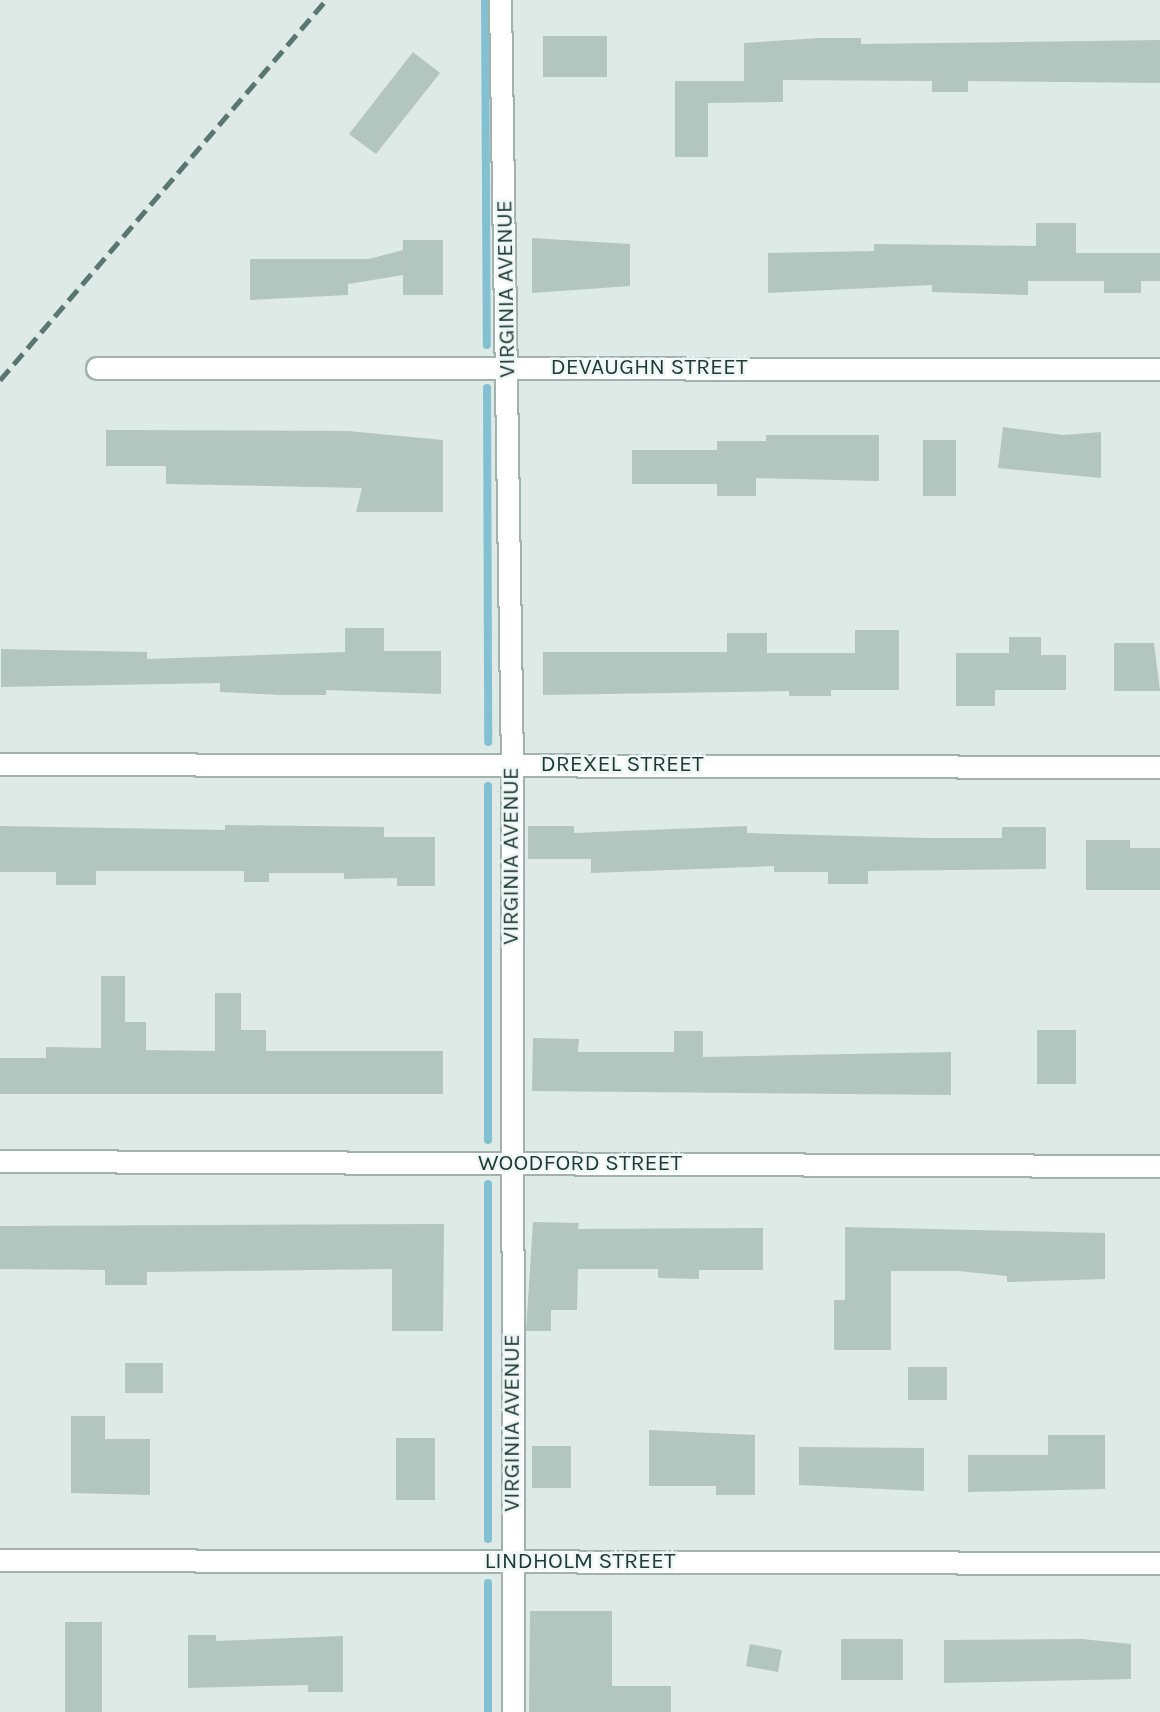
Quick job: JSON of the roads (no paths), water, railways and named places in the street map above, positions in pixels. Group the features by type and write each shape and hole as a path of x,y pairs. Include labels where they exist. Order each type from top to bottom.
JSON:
{"street":[{"name":"VIRGINIA AVENUE","path":"500,0 512,764 510,1162 513,1712"},
{"name":"DEVAUGHN STREET","path":"97,368 1160,369"},
{"name":"DREXEL STREET","path":"0,764 1160,767"},
{"name":"WOODFORD STREET","path":"0,1161 1160,1166"},
{"name":"LINDHOLM STREET","path":"0,1560 1160,1563"}],"waterway":[{"path":"485,0 487,345"},
{"path":"487,388 488,742"},
{"path":"488,786 488,1140"},
{"path":"488,1184 488,1539"},
{"path":"488,1583 488,1712"}],"railway":[{"path":"0,380 326,0"}]}
